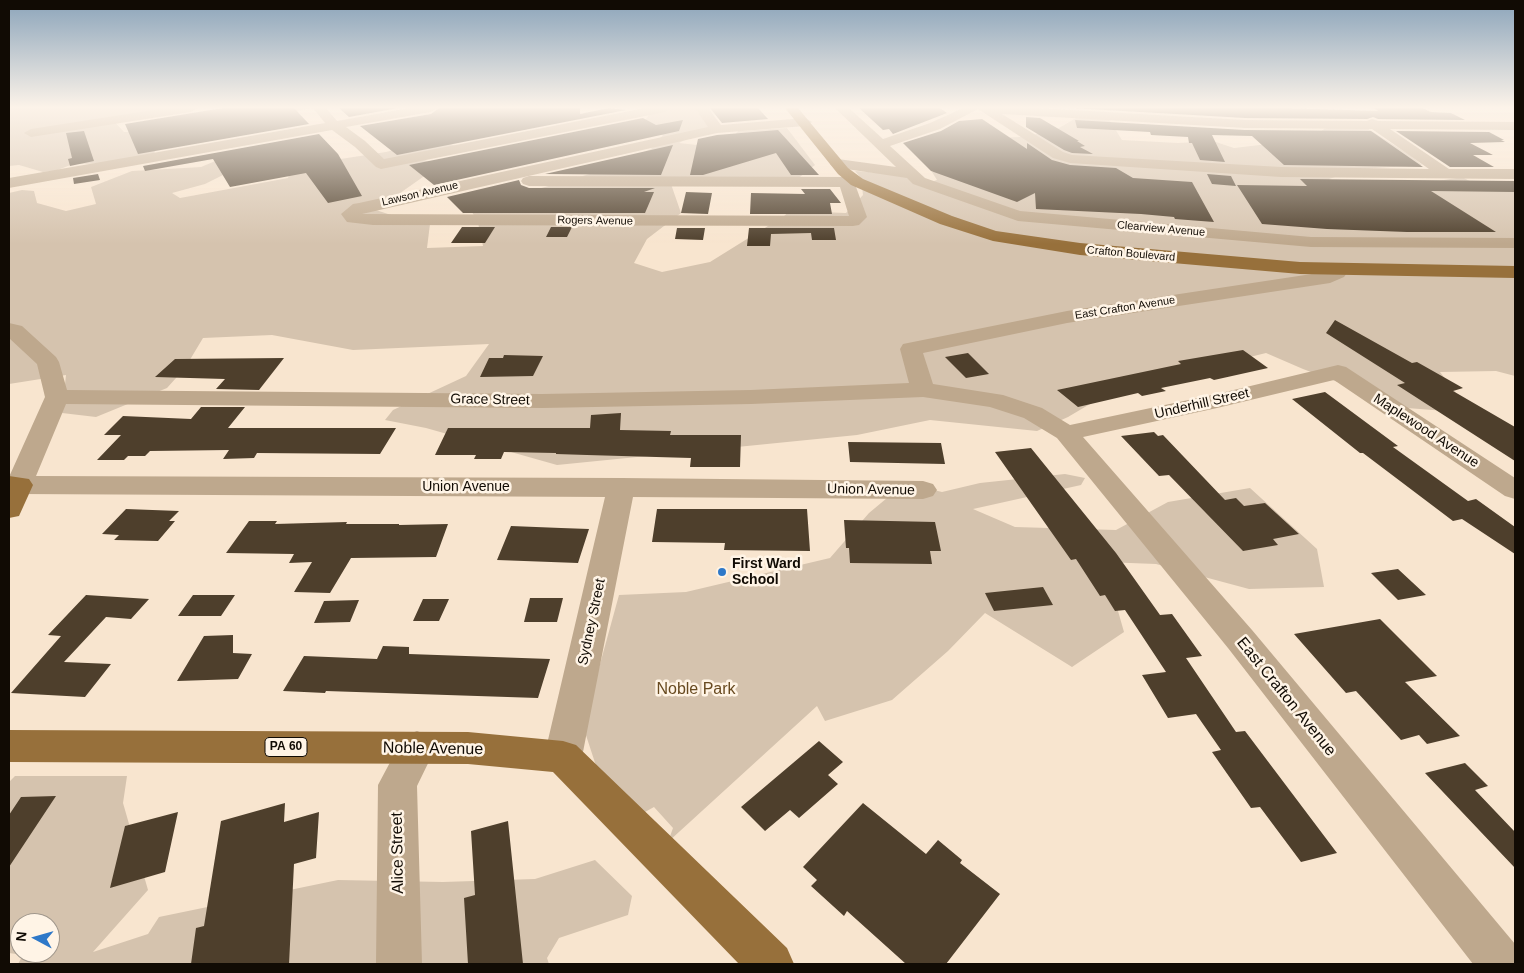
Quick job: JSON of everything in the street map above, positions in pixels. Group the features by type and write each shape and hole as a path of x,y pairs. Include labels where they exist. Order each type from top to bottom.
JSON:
{"main road":[{"name":"Crafton Boulevard","path":"830,153 851,182 970,229 1019,241 1231,264 1337,270 1515,272"},
{"name":"Noble Avenue","path":"9,746 468,748 563,758"},
{"path":"563,758 771,964"}],"street":[{"path":"9,183 175,153"},
{"path":"370,153 381,164 435,153"},
{"name":"Lawson Avenue","path":"359,208 605,153"},
{"name":"Clearview Avenue","path":"889,153 919,181 1018,216 1304,241 1515,243"},
{"path":"1055,153 1070,159 1281,172 1515,174"},
{"path":"1416,153 1445,173"},
{"path":"838,164 910,174"},
{"path":"478,181 851,182"},
{"name":"Rogers Avenue","path":"359,208 350,214 353,218 706,222 853,221 858,217 851,182"},
{"name":"East Crafton Avenue","path":"923,390 911,349 1068,317 1330,277 1337,273 1337,270"},
{"path":"9,329 48,362 57,396 12,493"},
{"name":"Underhill Street","path":"1066,433 1217,401 1338,372"},
{"name":"Maplewood Avenue","path":"1338,372 1515,490"},
{"name":"Grace Street","path":"57,396 542,401 751,397 923,390 994,400 1034,413 1066,433"},
{"name":"East Crafton Avenue","path":"1066,433 1240,639 1502,964"},
{"name":"Union Avenue","path":"12,493 621,487 923,490"},
{"name":"Sydney Street","path":"563,758 621,487"},
{"name":"Alice Street","path":"399,964 397,785 417,747"}],"green space":[{"path":"9,153 154,153 131,163 73,164 55,171 43,172 19,165 9,166"},
{"path":"377,153 441,153 424,160 440,165 376,210 415,223 430,224 427,248 483,246 478,223 472,212 490,203 593,173 640,153 806,153 815,165 791,184 671,184 681,213 647,239 634,263 662,272 710,262 784,216 808,195 821,212 846,213 863,195 861,178 855,171 895,174 898,162 919,186 937,180 932,172 974,164 974,153 1407,153 1422,165 1360,169 1329,179 1372,198 1432,182 1462,177 1475,184 1515,185 1515,376 1496,371 1440,372 1471,413 1407,408 1266,353 1112,391 1068,417 1037,431 930,420 857,435 557,465 426,428 385,420 393,410 466,376 489,344 353,350 272,335 203,338 185,368 167,388 96,417 62,413 66,375 9,384 9,193 22,190 34,191 37,203 66,211 96,204 91,187 132,171 201,167 220,159 229,172 205,184 172,193 180,198 288,178 294,158 334,160"},
{"name":"Noble Park","path":"1065,474 1085,478 1081,485 973,509 1015,527 1116,530 1168,502 1250,488 1317,549 1324,587 1249,589 1156,564 1104,562 1124,632 1072,667 985,613 948,651 892,700 825,721 817,706 668,842 673,828 654,807 636,817 599,775 583,726 619,595 686,592 830,558 869,513 905,483 942,492 980,483"},
{"path":"15,776 127,776 123,803 148,890 93,952 148,934 159,917 338,880 443,882 535,879 595,860 632,896 628,915 559,938 547,958 549,964 18,964 60,963 60,913 10,913 9,953 9,782"}],"building":[{"path":"71,153 91,153 94,161 70,166 68,159 72,158"},
{"path":"212,153 337,153 362,196 328,203 306,173 230,187 213,159 145,171 143,166"},
{"path":"467,153 577,153 434,185 409,165"},
{"path":"636,153 670,153 661,175 545,174"},
{"path":"695,153 775,153 703,175 690,175"},
{"path":"776,153 799,153 819,175 791,175"},
{"path":"913,153 1042,153 1052,160 1070,165 1116,168 1133,178 1192,182 1214,222 1141,214 1036,209 1035,193 1017,202 931,171"},
{"path":"1197,153 1221,153 1225,162 1200,160"},
{"path":"1271,153 1403,153 1423,167 1284,165"},
{"path":"1430,153 1490,153 1493,155 1473,155 1494,167 1450,167"},
{"path":"98,174 100,180 74,184 73,178"},
{"path":"1207,174 1231,176 1236,186 1212,184"},
{"path":"1300,179 1515,181 1515,192 1431,191 1496,232 1407,232 1262,224 1237,185 1307,186"},
{"path":"519,180 521,185 529,188 655,188 644,192 654,192 645,213 463,213 447,197"},
{"path":"801,189 830,189 841,203 830,203 832,214 750,214 751,193 805,194"},
{"path":"686,192 712,193 708,214 681,213"},
{"path":"462,227 495,227 485,243 451,243"},
{"path":"551,227 572,227 567,237 546,237"},
{"path":"677,228 705,228 703,240 675,239"},
{"path":"749,228 834,228 836,240 812,240 811,233 771,234 770,246 747,246"},
{"path":"1335,320 1412,363 1417,362 1463,388 1453,391 1515,427 1515,461 1397,385 1405,383 1326,333"},
{"path":"1243,350 1268,368 1214,380 1210,378 1161,388 1166,391 1142,396 1138,393 1078,407 1057,390 1181,364 1178,361"},
{"path":"968,353 989,374 966,378 945,357"},
{"path":"504,355 543,356 533,376 480,377 489,358 503,358"},
{"path":"284,358 259,390 216,389 225,379 155,377 175,359"},
{"path":"1325,392 1398,446 1393,447 1468,501 1476,499 1515,527 1515,554 1462,519 1453,521 1363,453 1360,453 1292,399"},
{"path":"201,407 245,407 228,428 396,428 380,454 257,453 254,458 223,459 229,450 150,451 145,456 128,456 124,460 97,460 121,435 104,435 123,416 191,419"},
{"path":"621,413 620,430 671,431 670,435 741,435 740,467 690,467 691,458 504,452 501,459 474,459 476,455 435,455 448,428 590,428 591,415"},
{"path":"1154,432 1158,436 1163,435 1225,500 1236,498 1244,506 1265,503 1299,534 1273,539 1278,545 1243,551 1169,475 1159,476 1121,436"},
{"path":"848,442 941,443 945,464 850,462"},
{"path":"1031,448 1116,553 1160,615 1172,614 1202,656 1186,658 1236,732 1245,731 1337,853 1301,862 1260,807 1251,808 1212,752 1221,750 1196,714 1168,718 1142,675 1166,672 1125,610 1115,611 1105,595 1100,596 1076,559 1071,560 995,452"},
{"path":"126,509 179,511 169,521 175,521 158,541 114,540 119,535 102,534"},
{"path":"657,509 807,509 810,551 724,550 725,543 652,542"},
{"path":"844,520 935,522 941,551 930,551 932,564 850,563 849,548 846,548"},
{"path":"249,521 277,521 275,524 347,522 346,524 448,524 436,557 351,558 330,593 294,592 312,562 289,563 294,554 226,553"},
{"path":"511,526 589,529 578,563 497,560"},
{"path":"1398,569 1426,595 1398,600 1371,573"},
{"path":"1043,587 1053,605 994,611 985,593"},
{"path":"86,595 149,599 131,619 106,617 64,662 111,664 85,697 11,693 61,636 48,635"},
{"path":"193,595 235,595 221,616 178,616"},
{"path":"530,598 563,598 557,622 524,622"},
{"path":"423,599 449,599 439,621 413,621"},
{"path":"359,600 350,622 314,623 324,601"},
{"path":"1380,619 1437,676 1405,682 1460,736 1427,744 1419,735 1401,740 1356,691 1346,693 1294,634"},
{"path":"233,635 233,653 252,654 238,679 177,681 204,636"},
{"path":"383,646 409,647 409,654 550,659 538,698 283,691 304,656 377,659"},
{"path":"819,741 843,762 828,775 838,784 799,818 790,810 765,831 741,807"},
{"path":"1465,763 1488,786 1475,790 1515,832 1515,868 1425,773"},
{"path":"56,796 9,867 9,815 21,797"},
{"path":"285,803 284,822 319,812 316,858 294,864 289,964 191,964 196,928 204,926 221,821"},
{"path":"863,803 926,854 938,840 962,860 960,863 1000,894 946,964 906,964 847,911 844,916 811,886 817,880 803,867"},
{"path":"178,812 165,872 110,888 125,826"},
{"path":"508,821 523,964 468,964 464,898 475,895 471,831"}],"place":[{"name":"First Ward School","path":"722,572"}]}
